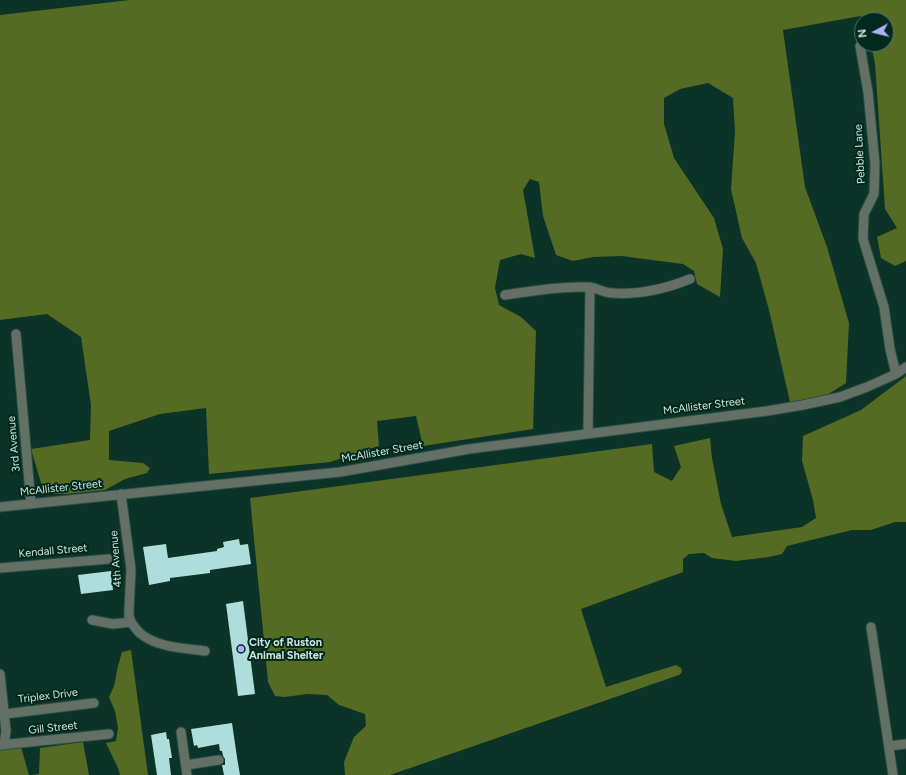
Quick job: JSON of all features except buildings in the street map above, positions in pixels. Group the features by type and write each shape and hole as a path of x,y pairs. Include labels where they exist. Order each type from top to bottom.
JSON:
{"street":[{"name":"Pebble Lane","path":"861,52 868,92 875,164 874,194 864,214 862,239 884,307 890,349 896,374"},
{"path":"505,295 564,287 590,287 610,293 643,292 674,285 690,279"},
{"path":"588,433 590,287"},
{"name":"3rd Avenue","path":"16,334 31,504"},
{"name":"McAllister Street","path":"0,507 340,472 469,449 767,411 840,397 896,374 906,367"},
{"name":"4th Avenue","path":"122,494 131,569 129,616 131,622"},
{"name":"Kendall Street","path":"0,568 109,559"},
{"path":"92,620 113,624 131,622 140,634 157,643 205,651"},
{"path":"871,627 893,775"},
{"path":"0,674 6,731 2,745"},
{"name":"Triplex Drive","path":"5,714 94,702"},
{"path":"181,732 187,775"},
{"name":"Gill Street","path":"2,745 109,734"},
{"path":"889,746 906,744"},
{"path":"186,765 219,760"}],"green space":[{"path":"130,0 906,0 906,261 895,266 881,258 877,237 897,228 885,209 875,64 873,52 894,52 894,12 854,12 854,17 783,30 805,187 827,247 849,323 846,383 824,397 790,402 769,310 756,263 742,238 731,189 735,131 733,98 708,83 680,89 664,98 664,124 674,158 714,218 723,249 720,297 697,284 694,271 683,264 622,256 593,257 573,261 556,255 543,216 539,182 530,179 523,190 535,258 521,254 500,260 495,288 499,305 521,317 536,331 533,429 423,446 416,416 377,421 379,446 330,462 209,474 206,408 160,414 109,431 109,460 143,463 150,468 147,473 125,479 105,490 51,494 41,483 31,449 90,440 91,405 81,337 47,314 0,320 0,15"},
{"path":"906,376 906,522 895,522 871,530 852,530 787,546 782,554 769,557 736,561 712,558 704,553 689,554 683,559 683,572 581,609 606,687 676,665 681,668 682,672 679,675 390,775 345,775 344,762 354,737 366,726 365,714 339,705 327,695 307,694 285,697 275,696 268,682 250,498 652,444 654,472 672,481 681,467 674,446 710,438 712,458 721,504 732,537 802,527 816,518 813,500 802,461 803,436 861,410"},
{"path":"131,650 148,775 120,775 106,743 116,741 118,728 115,711 109,697 114,686 122,652"},
{"path":"83,742 89,775 31,775 39,774 40,748"},
{"path":"21,747 29,775 0,775 0,749"}],"place":[{"name":"City of Ruston Animal Shelter","path":"241,649"}]}
